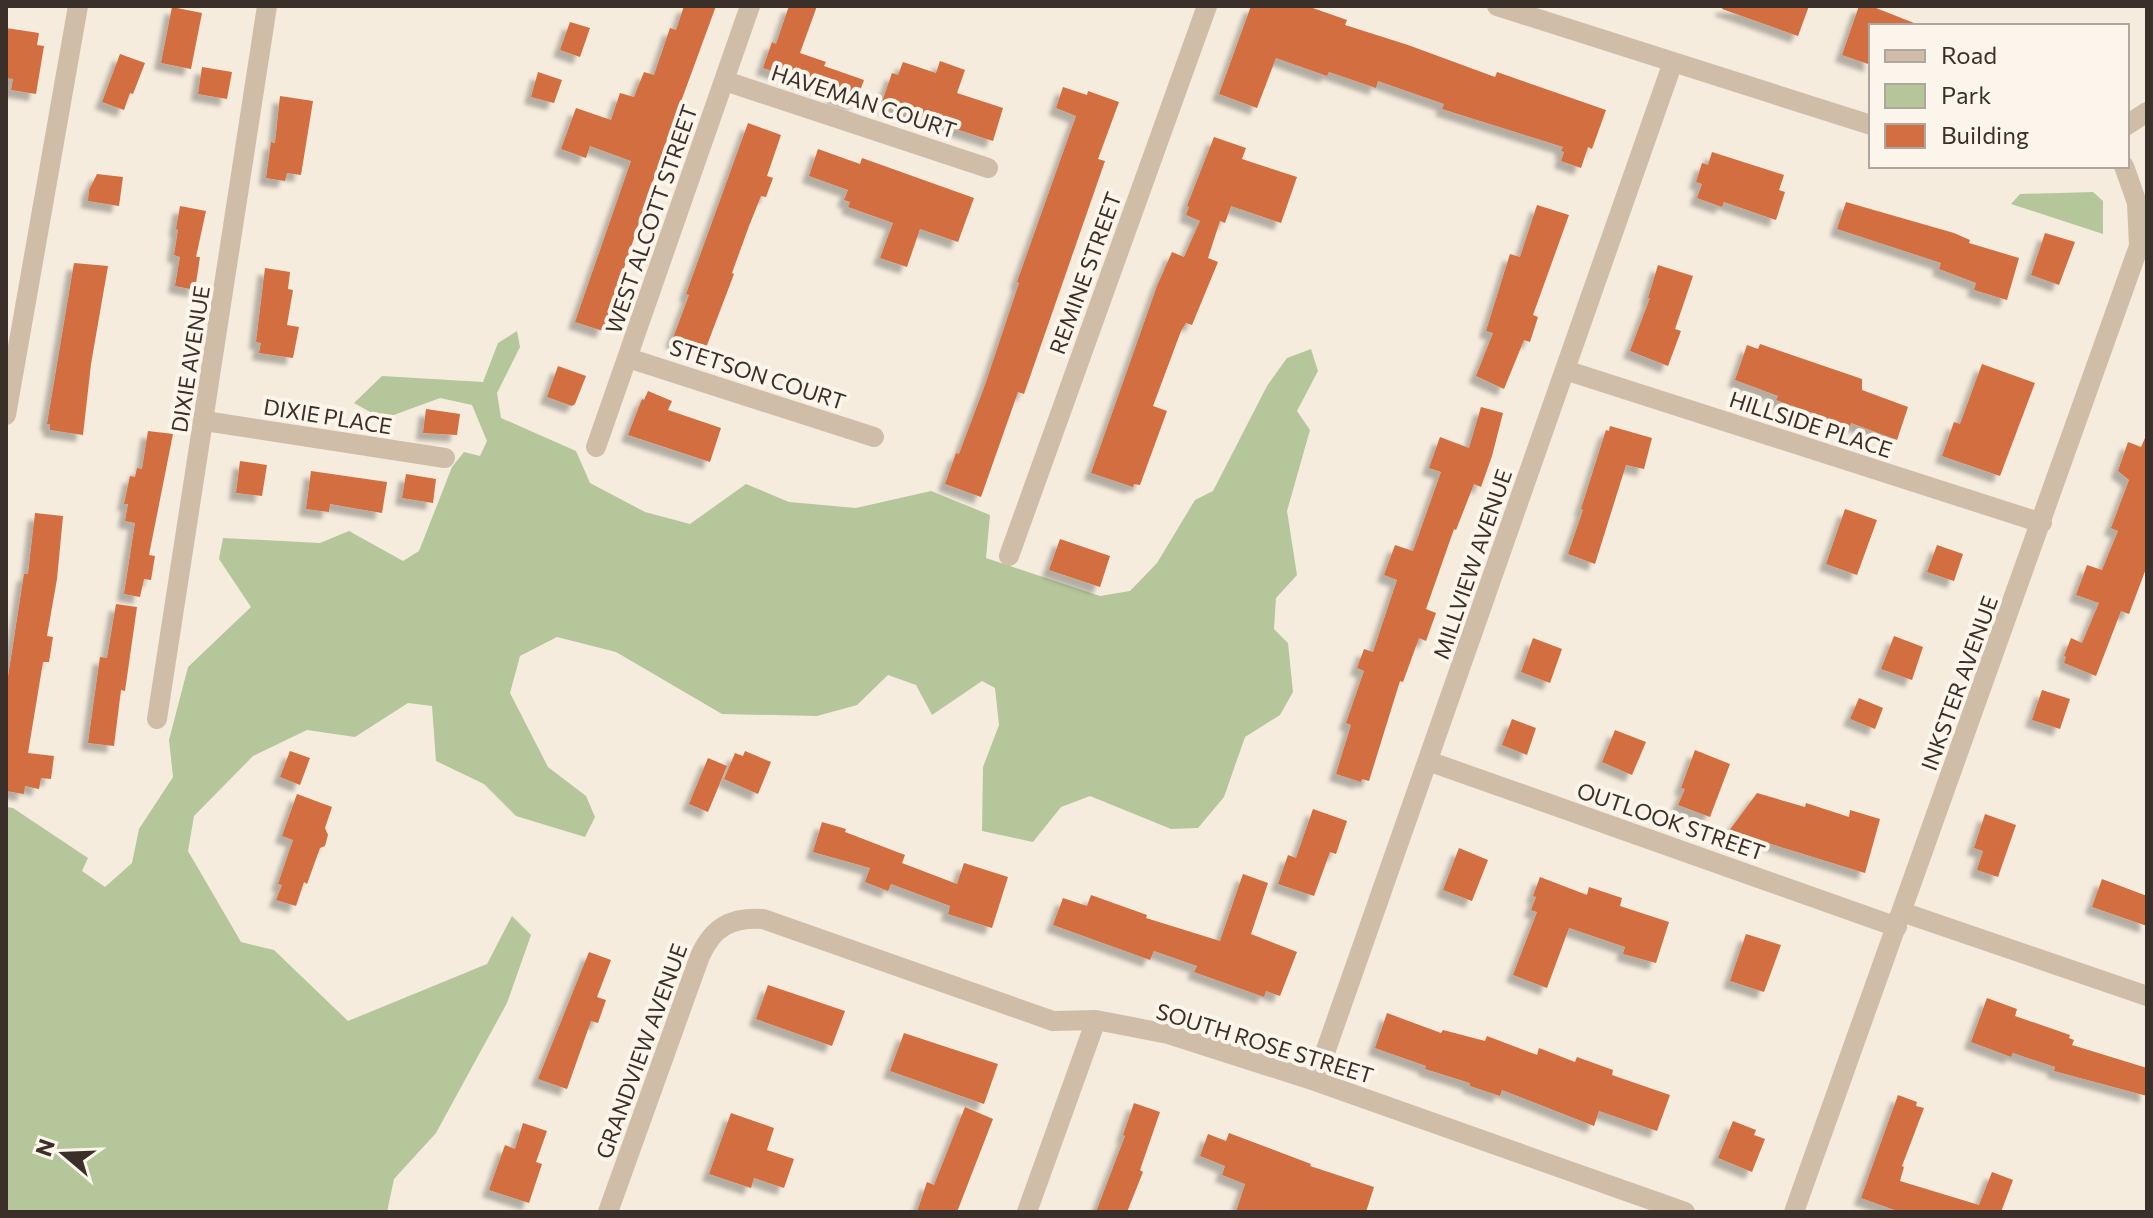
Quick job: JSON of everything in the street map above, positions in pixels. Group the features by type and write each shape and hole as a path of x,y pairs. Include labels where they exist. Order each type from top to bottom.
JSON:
{"street":[{"path":"6,415 78,6"},
{"name":"DIXIE AVENUE","path":"157,719 267,6"},
{"name":"WEST ALCOTT STREET","path":"596,447 750,6"},
{"name":"REMINE STREET","path":"1009,556 1207,6"},
{"path":"1497,6 1869,124"},
{"name":"MILLVIEW AVENUE","path":"1315,1081 1673,62"},
{"name":"HAVEMAN COURT","path":"725,81 988,168"},
{"path":"2129,124 2147,112"},
{"name":"INKSTER AVENUE","path":"1794,1212 2139,246 2142,205 2125,168"},
{"name":"STETSON COURT","path":"628,358 874,437"},
{"name":"HILLSIDE PLACE","path":"1565,370 2042,523"},
{"name":"DIXIE PLACE","path":"205,421 445,458"},
{"name":"OUTLOOK STREET","path":"1428,761 1900,919 2147,996"},
{"name":"SOUTH ROSE STREET","path":"735,921 763,919 1053,1021 1096,1020 1168,1034 1315,1081 1685,1212"},
{"name":"GRANDVIEW AVENUE","path":"608,1212 695,965 708,939 721,927 735,921"},
{"path":"1027,1212 1096,1020"}],"green space":[{"path":"2093,192 2103,201 2103,234 2011,204 2020,194"},
{"path":"517,331 520,347 497,393 501,418 576,451 590,483 645,512 690,524 746,484 789,502 856,508 931,491 990,515 986,558 1100,596 1130,591 1157,563 1195,500 1213,491 1267,386 1287,358 1311,349 1318,371 1297,411 1310,430 1287,511 1297,575 1276,598 1274,629 1288,643 1293,692 1280,715 1245,737 1224,797 1198,828 1171,829 1090,796 1061,807 1033,842 982,831 983,767 999,725 995,688 982,681 932,715 916,685 888,675 857,705 817,716 722,714 616,652 557,637 520,656 510,693 548,767 586,796 595,817 585,837 516,816 484,784 436,761 432,706 408,703 355,737 307,730 253,756 194,816 188,851 241,942 274,950 348,1021 487,964 512,916 531,935 507,1003 436,1133 394,1179 387,1212 6,1212 6,807 13,808 88,858 82,871 105,887 132,863 139,829 173,777 169,740 188,667 251,607 219,559 223,538 320,543 349,531 403,561 419,551 452,467 464,452 480,456 487,441 472,405 440,398 383,419 354,403 382,376 483,382 498,343"}],"building":[{"path":"684,6 716,6 664,148 603,331 575,322 631,161 590,146 586,158 561,149 576,108 611,120 620,93 634,97 644,72 654,75 670,28 676,30"},
{"path":"789,6 817,6 800,53 826,62 824,66 864,80 855,104 833,97 835,92 763,68 772,42 776,44"},
{"path":"1251,6 1307,6 1347,20 1345,25 1495,77 1497,72 1606,110 1592,149 1588,147 1581,168 1561,161 1563,147 1442,109 1444,104 1378,81 1376,88 1329,72 1327,76 1276,58 1257,108 1219,94"},
{"path":"1723,6 1809,6 1798,36 1722,9"},
{"path":"1859,6 1871,6 1914,23 1869,24 1869,64 1842,55"},
{"path":"172,7 202,13 191,69 161,63"},
{"path":"570,22 590,28 580,57 560,50"},
{"path":"6,28 39,33 37,45 44,46 36,94 11,90 13,79 6,78"},
{"path":"120,54 145,63 124,110 102,102"},
{"path":"940,61 965,70 957,93 1003,108 993,141 881,105 892,73 898,75 903,62 936,73"},
{"path":"202,67 232,72 227,99 198,94"},
{"path":"538,72 562,80 554,103 531,97"},
{"path":"1063,87 1087,95 1088,91 1119,102 1098,159 1105,161 1024,394 1018,392 981,497 945,484 985,385 1017,282 1076,116 1056,108"},
{"path":"280,96 313,101 301,175 287,173 285,181 266,178 271,142 275,143"},
{"path":"748,123 781,135 767,176 773,178 766,197 761,196 749,226 704,353 672,341"},
{"path":"1214,137 1246,148 1242,159 1297,177 1281,223 1231,206 1225,223 1220,221 1208,258 1218,262 1192,325 1186,323 1181,331 1153,406 1167,411 1140,485 1134,484 1133,487 1091,473 1157,286 1172,252 1184,257 1200,221 1186,215 1187,206"},
{"path":"818,149 860,164 862,158 974,198 958,242 920,229 907,267 880,258 893,223 848,207 850,202 844,200 848,190 809,176"},
{"path":"1712,152 1784,175 1779,190 1785,192 1776,220 1724,202 1722,207 1697,198 1702,184 1696,182 1702,163 1708,165"},
{"path":"97,174 123,177 119,206 88,201 89,190"},
{"path":"1846,202 1954,233 1970,240 1969,243 2019,258 2007,300 1974,290 1976,283 1939,269 1941,263 1837,229"},
{"path":"1537,205 1569,215 1533,315 1538,317 1530,342 1524,340 1504,389 1476,376 1493,333 1486,331 1510,254 1520,257"},
{"path":"180,206 206,211 196,257 200,257 195,290 175,286 180,257 174,255"},
{"path":"2045,233 2075,242 2059,285 2031,275"},
{"path":"74,263 108,266 91,364 83,435 50,430 50,424 47,424"},
{"path":"1658,265 1693,276 1675,329 1681,331 1668,366 1630,351 1650,298"},
{"path":"265,268 290,272 288,289 293,290 287,325 299,327 293,358 259,353 261,343 256,342"},
{"path":"1760,344 1862,379 1862,390 1908,407 1897,440 1776,400 1778,396 1735,380 1747,345 1758,349"},
{"path":"1982,364 2035,383 2000,476 1942,456 1954,422 1960,424"},
{"path":"558,366 586,376 572,406 547,397"},
{"path":"648,391 672,401 668,410 721,428 710,462 628,435"},
{"path":"1481,407 1503,413 1481,487 1474,484 1454,529 1426,609 1436,613 1426,641 1419,638 1403,682 1400,681 1369,781 1362,779 1361,782 1336,774 1351,725 1346,723 1364,671 1357,668 1364,649 1373,652 1397,580 1384,575 1395,545 1413,551 1441,472 1429,468 1440,437 1469,448"},
{"path":"426,409 460,414 457,435 423,433"},
{"path":"1610,426 1652,438 1644,469 1626,465 1595,564 1568,554 1606,430 1609,431"},
{"path":"148,431 173,434 149,555 155,556 151,580 144,579 140,597 124,594 135,523 125,521 128,504 124,504 130,476 135,477 137,468 142,469"},
{"path":"2145,438 2147,566 2129,614 2121,611 2096,676 2064,663 2071,638 2082,643 2099,603 2076,595 2087,565 2102,570 2118,531 2111,528 2129,480 2118,471 2128,442 2141,447"},
{"path":"240,461 267,465 262,496 236,493"},
{"path":"311,471 387,482 382,513 330,504 329,512 306,509"},
{"path":"406,474 436,479 433,503 402,498"},
{"path":"1845,509 1877,520 1857,575 1826,564"},
{"path":"35,513 63,516 47,636 53,637 49,662 43,662 28,753 54,756 51,779 41,778 39,789 25,786 24,794 6,791 6,690 24,574 28,574"},
{"path":"1060,539 1110,556 1100,587 1049,570"},
{"path":"1937,545 1963,554 1954,581 1927,572"},
{"path":"116,604 137,607 114,746 88,743 100,657 107,658"},
{"path":"1894,636 1923,647 1912,680 1881,669"},
{"path":"1533,638 1562,649 1550,683 1521,672"},
{"path":"2042,690 2070,699 2060,729 2032,720"},
{"path":"1859,698 1883,708 1875,729 1850,719"},
{"path":"1512,719 1536,728 1527,755 1502,745"},
{"path":"1615,730 1646,742 1632,775 1602,762"},
{"path":"1695,750 1730,764 1710,817 1678,805"},
{"path":"290,751 310,758 300,785 280,777"},
{"path":"745,751 771,762 758,794 724,779 735,753 743,756"},
{"path":"708,758 727,766 708,812 689,804"},
{"path":"1757,793 1805,807 1806,803 1849,817 1850,810 1880,819 1865,873 1729,831"},
{"path":"297,794 332,807 325,828 328,835 325,846 320,848 296,906 276,900 282,885 278,884 293,840 282,836"},
{"path":"1313,809 1347,821 1336,854 1330,852 1314,896 1278,884 1288,855 1296,858"},
{"path":"1985,814 2016,825 1998,877 1977,870 1983,851 1974,848"},
{"path":"822,822 905,855 902,863 957,884 964,863 1008,877 992,928 948,914 950,906 891,884 888,891 865,882 870,868 813,852"},
{"path":"1459,848 1488,860 1472,901 1443,890"},
{"path":"1243,874 1268,883 1251,934 1297,952 1280,996 1266,991 1264,997 1194,972 1197,966 1154,951 1150,960 1053,925 1063,898 1087,906 1091,895 1147,915 1146,918 1220,941"},
{"path":"1540,877 1587,895 1589,887 1622,898 1620,906 1669,922 1656,963 1623,954 1625,947 1569,928 1547,988 1513,975 1537,912 1531,910"},
{"path":"2102,879 2147,896 2147,926 2092,907"},
{"path":"1746,934 1781,945 1764,992 1730,981"},
{"path":"589,952 611,960 597,997 606,1000 598,1023 591,1021 567,1089 538,1079"},
{"path":"768,985 845,1011 832,1046 756,1019"},
{"path":"1987,998 2017,1009 2015,1016 2070,1035 2069,1038 2074,1040 2072,1045 2147,1068 2147,1096 2054,1071 2055,1067 2013,1053 2011,1057 1971,1042"},
{"path":"1387,1013 1441,1033 1443,1030 1485,1041 1487,1036 1537,1055 1539,1048 1575,1062 1577,1057 1613,1070 1612,1075 1670,1095 1657,1131 1599,1111 1594,1126 1502,1090 1500,1096 1470,1086 1470,1083 1425,1069 1426,1066 1375,1048"},
{"path":"904,1033 998,1064 984,1104 890,1071"},
{"path":"1898,1095 1924,1108 1902,1166 1900,1181 1979,1205 1992,1172 2013,1180 2001,1212 1900,1212 1861,1198"},
{"path":"1134,1103 1160,1112 1140,1170 1143,1172 1127,1212 1096,1212 1125,1136"},
{"path":"965,1107 993,1119 957,1212 917,1212 927,1182 934,1185"},
{"path":"731,1113 774,1128 767,1150 794,1159 784,1188 754,1178 751,1188 709,1174"},
{"path":"1733,1121 1756,1130 1754,1135 1765,1139 1752,1172 1718,1158"},
{"path":"523,1123 547,1131 536,1162 542,1164 529,1203 489,1190 505,1145 515,1149"},
{"path":"1229,1133 1310,1166 1374,1187 1366,1212 1236,1212 1245,1184 1222,1175 1225,1166 1200,1156 1208,1134 1226,1141"}]}
